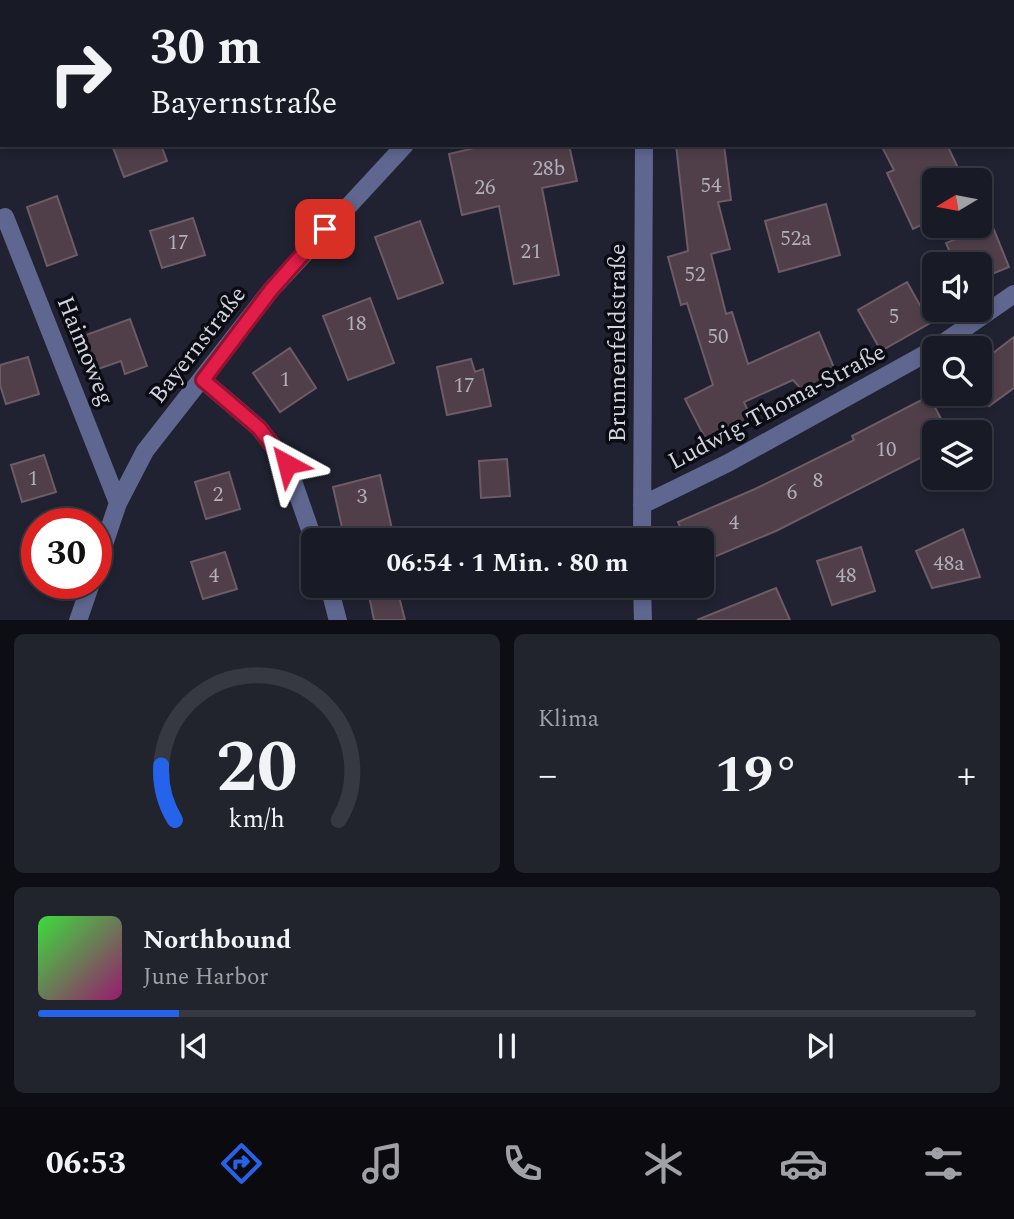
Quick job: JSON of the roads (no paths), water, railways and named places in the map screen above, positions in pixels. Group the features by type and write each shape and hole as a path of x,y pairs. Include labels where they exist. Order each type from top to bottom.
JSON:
{"street":[{"name":"Bayernstraße","path":"112,521 118,503 145,451 271,290 403,147"},
{"name":"Brunnenfeldstraße","path":"642,528 644,147"},
{"name":"Haimoweg","path":"5,216 118,503"},
{"name":"Ludwig-Thoma-Straße","path":"954,336 1014,294"},
{"name":"Ludwig-Thoma-Straße","path":"642,505 728,463 922,356"},
{"path":"203,380 259,428 287,464 309,528"},
{"path":"332,598 338,620"},
{"path":"642,598 643,620"},
{"path":"78,620 86,599"}]}
